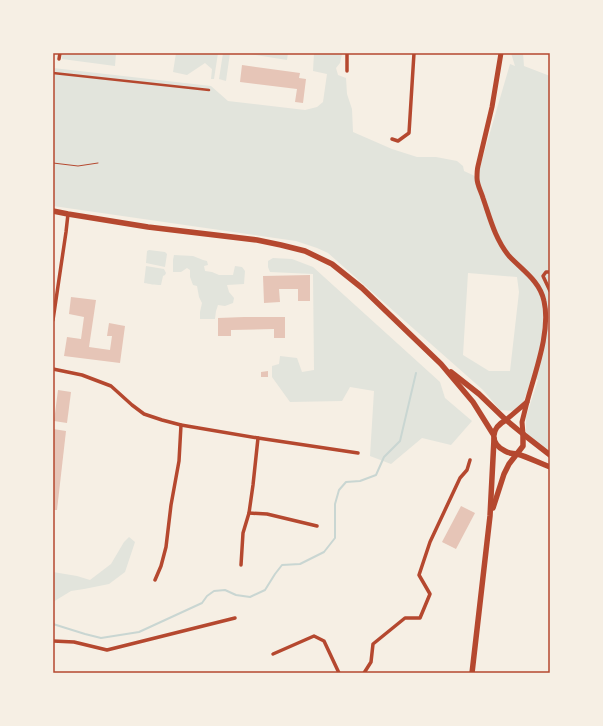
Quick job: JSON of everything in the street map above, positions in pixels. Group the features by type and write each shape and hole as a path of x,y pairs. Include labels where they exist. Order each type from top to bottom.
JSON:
{"main road":[{"path":"490,516 504,474 523,446 522,422 544,341 546,317 544,300 538,285 509,255 501,244 495,233 478,186 478,166 494,97 501,53"},
{"path":"53,211 148,227 258,240 305,251 332,264 362,288 441,364 479,394 506,420 550,455"},
{"path":"441,364 473,402 494,436 497,445 506,452 517,454 550,466"},
{"path":"472,673 490,516 494,436 497,426 527,402"}],"street":[{"path":"59,59 60,53"},
{"path":"346,53 347,71"},
{"path":"392,140 398,141 409,133 414,53"},
{"path":"53,73 209,90"},
{"path":"53,320 68,214"},
{"path":"550,272 546,272 543,276 550,290"},
{"path":"53,369 82,375 111,386 144,414 162,420 181,425 258,438 358,453"},
{"path":"154,580 161,566 166,547 171,505 179,461 181,425"},
{"path":"241,565 243,533 249,513 258,438"},
{"path":"364,673 371,662 373,644 405,618 420,618 430,594 419,575 421,568 430,542 460,478 467,470 470,460"},
{"path":"249,513 267,514 317,526"},
{"path":"53,640 74,642 107,650 235,618"},
{"path":"273,654 314,636 324,641 339,673"}],"path":[{"path":"53,163 78,166 98,164"}],"shaded area":[{"path":"62,53 116,53 115,66 62,59"},
{"path":"176,53 218,53 214,79 211,79 212,69 205,63 187,75 173,72"},
{"path":"223,53 230,53 226,81 219,79"},
{"path":"244,53 288,53 287,60"},
{"path":"314,53 341,53 340,63 336,68 338,75 346,78 347,94 352,109 353,132 392,149 417,157 436,157 457,161 463,166 464,171 477,177 510,64 515,66 511,53 523,53 524,66 550,76 550,451 526,433 526,417 538,380 531,379 524,401 514,411 500,410 483,390 328,253 296,241 53,206 53,68 211,86 228,101 305,110 317,107 323,102 327,74 313,71","holes":["468,273 517,277 519,292 510,371 489,371 463,355"]},
{"path":"147,251 165,252 167,254 165,267 146,263"},
{"path":"174,255 193,256 207,261 208,265 204,266 205,271 219,275 233,275 235,266 242,267 245,271 244,284 227,285 229,292 234,298 233,303 225,306 218,305 215,319 200,319 202,303 197,286 193,285 190,277 190,270 187,268 181,272 173,272"},
{"path":"273,258 292,259 313,267 440,382 445,398 472,421 451,445 422,438 391,464 370,456 374,391 350,387 342,401 290,402 272,377 272,366 279,364 280,356 297,358 302,372 314,370 313,274 270,272 268,261"},
{"path":"146,266 164,269 166,273 163,276 161,285 144,283"},
{"path":"129,537 135,542 125,572 109,584 71,591 53,602 53,572 90,580 111,564 124,542"}],"building":[{"path":"242,65 300,73 299,78 306,79 303,103 295,102 297,89 240,82"},
{"path":"310,275 310,301 298,301 298,289 279,289 280,302 264,303 263,276"},
{"path":"71,297 96,300 89,347 110,350 112,336 107,336 109,323 125,326 120,363 64,356 67,337 81,339 84,317 69,314"},
{"path":"285,317 285,338 274,338 274,329 231,330 231,336 218,336 218,318"},
{"path":"268,371 268,377 261,377 261,372"},
{"path":"58,390 71,392 67,423 54,421"},
{"path":"53,429 66,431 57,510 53,510"},
{"path":"461,506 475,513 456,549 442,542"}],"waterway":[{"path":"53,624 101,638 139,632 202,603 207,596 214,591 225,590 236,595 250,597 265,590 282,565 300,564 324,552 335,538 335,504 339,490 346,482 360,481 376,475 384,457 400,441 416,373"}]}
